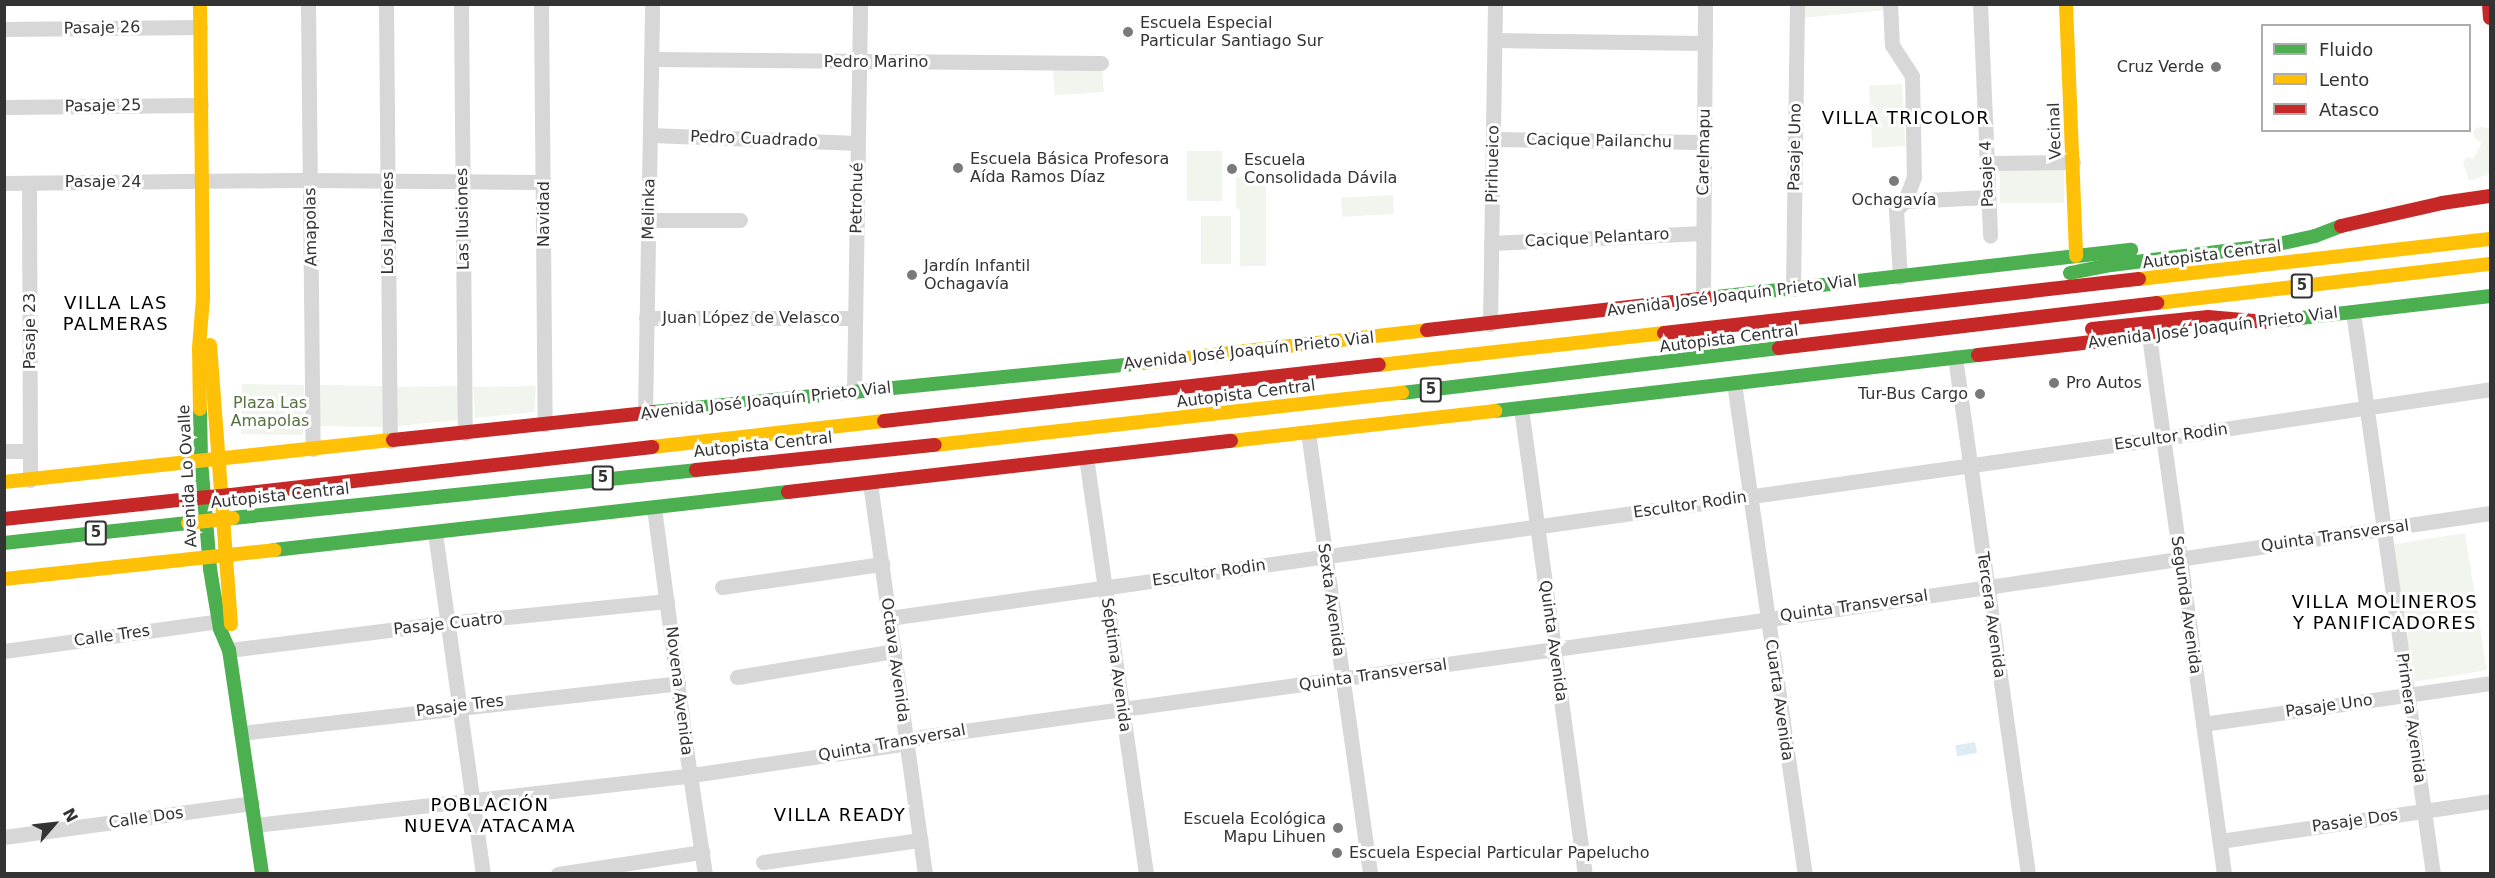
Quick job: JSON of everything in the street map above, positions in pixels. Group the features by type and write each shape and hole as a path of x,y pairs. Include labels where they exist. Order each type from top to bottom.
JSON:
{"main road":[{"name":"Avenida Lo Ovalle","path":"200,4 203,298 199,348 201,460 208,558 219,621 229,650 262,873"},
{"name":"Vecinal","path":"2066,4 2076,256"},
{"path":"2489,4 2490,18"},
{"name":"Avenida José Joaquín Prieto Vial","path":"4,482 1490,324 1900,277 2341,226 2442,203 2490,196"},
{"path":"1999,296 2040,281 2086,270 2274,245 2315,236 2341,226"},
{"name":"Autopista Central","path":"4,519 739,440 1685,329 1999,296 2490,239"},
{"name":"Autopista Central","path":"4,543 1148,423 2490,264"},
{"name":"Avenida José Joaquín Prieto Vial","path":"4,579 435,533 2490,296"},
{"name":"Avenida Lo Ovalle","path":"203,298 214,375 217,459 231,625 229,650"},
{"path":"2063,331 2208,317 2266,322"},
{"path":"1966,326 2046,331"}],"street":[{"name":"Amapolas","path":"308,4 313,449"},
{"name":"Los Jazmines","path":"386,4 390,441"},
{"name":"Las Ilusiones","path":"461,4 465,433"},
{"name":"Navidad","path":"541,4 545,424"},
{"name":"Melinka","path":"645,413 652,4"},
{"name":"Petrohué","path":"854,392 860,4"},
{"name":"Pirihueico","path":"1490,324 1495,4"},
{"name":"Carelmapu","path":"1703,299 1705,4"},
{"name":"Pasaje Uno","path":"1793,289 1797,4"},
{"path":"1890,4 1892,45 1912,75 1914,177 1905,201 1896,210 1900,277"},
{"name":"Pasaje 4","path":"1980,4 1990,236"},
{"name":"Pasaje 26","path":"4,29 200,27"},
{"path":"1495,40 1705,43"},
{"name":"Pedro Marino","path":"651,59 859,63 1101,63"},
{"name":"Pasaje 25","path":"4,107 201,105"},
{"name":"Pedro Cuadrado","path":"650,135 857,143"},
{"name":"Cacique Pailanchu","path":"1493,139 1704,142"},
{"path":"1987,163 2073,162"},
{"name":"Pasaje 24","path":"4,183 310,180 544,182"},
{"name":"Pasaje 23","path":"29,183 30,480"},
{"path":"1905,201 1988,197"},
{"path":"648,220 740,220"},
{"name":"Cacique Pelantaro","path":"1491,243 1703,233"},
{"name":"Primera Avenida","path":"2353,312 2433,873"},
{"name":"Juan López de Velasco","path":"646,318 855,318"},
{"name":"Segunda Avenida","path":"2148,336 2224,873"},
{"name":"Tercera Avenida","path":"1955,357 2028,873"},
{"name":"Cuarta Avenida","path":"1734,383 1805,873"},
{"name":"Escultor Rodin","path":"889,618 2163,438 2490,389"},
{"name":"Quinta Avenida","path":"1521,408 1585,873"},
{"name":"Sexta Avenida","path":"1308,432 1370,873"},
{"path":"4,451 30,451"},
{"name":"Séptima Avenida","path":"1086,457 1146,873"},
{"name":"Octava Avenida","path":"870,483 925,873"},
{"name":"Novena Avenida","path":"654,508 705,873"},
{"name":"Quinta Transversal","path":"255,825 692,775 921,737 1767,619 2490,513"},
{"path":"435,533 483,873"},
{"path":"722,587 882,564"},
{"name":"Pasaje Cuatro","path":"229,650 447,623 667,601"},
{"name":"Calle Tres","path":"4,651 219,621"},
{"path":"737,677 894,651"},
{"name":"Pasaje Uno","path":"2203,724 2490,682"},
{"name":"Pasaje Tres","path":"241,733 459,706 678,683"},
{"name":"Pasaje Dos","path":"2220,841 2490,801"},
{"name":"Calle Dos","path":"4,837 252,803"},
{"path":"763,862 920,840"},
{"path":"558,873 702,852"}],"green space":[{"path":"1802,5 1885,5 1885,10 1802,18"},
{"path":"1102,66 1104,92 1055,95 1053,69"},
{"path":"1902,84 1905,146 1872,148 1869,86"},
{"path":"2476,128 2489,128 2490,174 2469,181 2463,163 2467,157 2473,159 2482,143 2474,137 2473,132"},
{"path":"1187,151 1222,151 1222,201 1187,201"},
{"path":"2000,167 2064,167 2064,203 2000,203"},
{"path":"1236,177 1266,177 1266,266 1240,266 1240,210 1236,207"},
{"path":"1393,195 1394,214 1342,217 1341,198"},
{"path":"1201,216 1231,216 1231,264 1201,264"},
{"name":"Plaza Las Amapolas","path":"242,384 304,385 303,435 241,434"},
{"name":"Plaza Las Amapolas","path":"320,385 383,386 382,427 319,426"},
{"path":"459,386 457,420 397,426 396,387"},
{"path":"536,386 534,412 475,418 473,387"},
{"path":"2465,533 2487,670 2415,682 2393,544"}],"shaded area":[{"path":"1975,742 1977,753 1957,756 1955,745"}],"traffic: fast":[{"path":"2070,273 2111,265 2274,245 2315,236 2341,226"},
{"path":"1708,298 2131,250"},
{"path":"2266,322 2490,296"},
{"path":"1402,393 1779,348"},
{"path":"1495,411 1978,355"},
{"path":"653,412 1143,363"},
{"path":"200,409 201,461 210,569 220,629 229,650 262,874"},
{"path":"233,518 696,470"},
{"path":"274,550 788,492"},
{"path":"4,543 188,523"}],"traffic: slow":[{"path":"200,4 203,298 199,348 200,409"},
{"path":"2066,4 2076,256"},
{"path":"2139,279 2490,239"},
{"path":"2157,303 2490,264"},
{"path":"1143,363 1427,330"},
{"path":"1379,365 1664,333"},
{"path":"210,345 231,624"},
{"path":"935,445 1402,393"},
{"path":"1231,441 1495,411"},
{"path":"652,447 884,421"},
{"path":"4,482 393,440"},
{"path":"188,523 233,518"},
{"path":"4,579 274,550"}],"traffic: jam":[{"path":"2489,4 2490,18"},
{"path":"2341,226 2442,203 2490,196"},
{"path":"1664,333 2139,279"},
{"path":"1427,330 1708,298"},
{"path":"1779,348 2157,303"},
{"path":"2092,329 2208,317 2266,322"},
{"path":"1978,355 2162,334"},
{"path":"884,421 1379,365"},
{"path":"393,440 653,412"},
{"path":"788,492 1231,441"},
{"path":"696,470 935,445"},
{"path":"231,495 652,447"},
{"path":"187,499 231,495"},
{"path":"4,519 187,499"}],"place":[{"name":"Escuela Especial Particular Santiago Sur","path":"1128,32"},
{"name":"Cruz Verde","path":"2216,67"},
{"name":"Escuela Básica Profesora Aída Ramos Díaz","path":"958,168"},
{"name":"Escuela Consolidada Dávila","path":"1232,169"},
{"name":"Ochagavía","path":"1894,181"},
{"name":"Jardín Infantil Ochagavía","path":"912,275"},
{"name":"Pro Autos","path":"2054,383"},
{"name":"Tur-Bus Cargo","path":"1980,394"},
{"name":"Escuela Ecológica Mapu Lihuen","path":"1338,828"},
{"name":"Escuela Especial Particular Papelucho","path":"1337,853"}],"district":[{"name":"VILLA TRICOLOR","path":"1906,118"},
{"name":"VILLA LAS PALMERAS","path":"116,314"},
{"name":"VILLA MOLINEROS Y PANIFICADORES","path":"2385,613"},
{"name":"VILLA READY","path":"840,815"},
{"name":"POBLACIÓN NUEVA ATACAMA","path":"490,816"}]}
